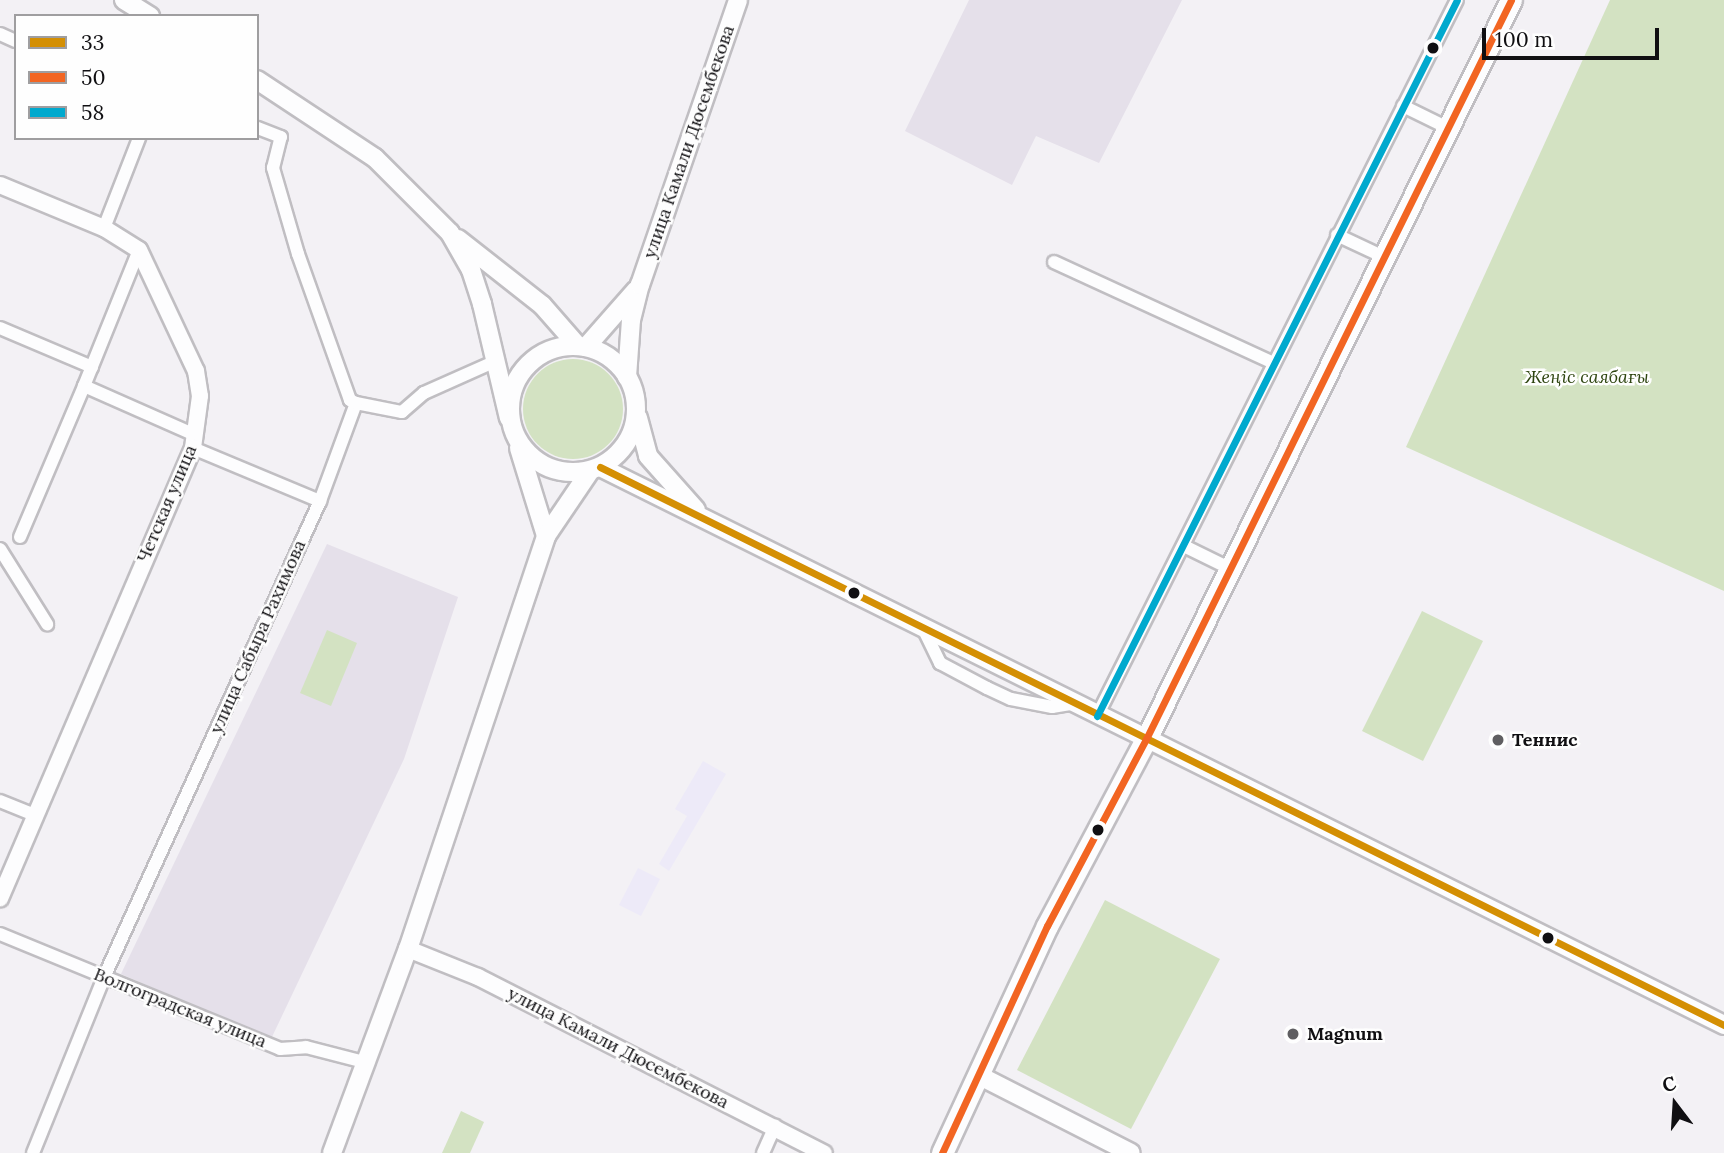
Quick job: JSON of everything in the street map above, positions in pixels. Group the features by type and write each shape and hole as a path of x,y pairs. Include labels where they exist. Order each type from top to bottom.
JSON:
{"main road":[{"path":"124,0 147,14"},
{"name":"улица Камали Дюсембекова","path":"627,377 631,320 640,285 738,0"},
{"path":"942,1153 980,1076 1047,926 1146,739 1511,0"},
{"path":"259,81 375,158 450,233 542,305 581,346 617,363 627,377 636,408 640,440 648,456 706,520"},
{"path":"450,233 471,270 509,418 546,536"},
{"path":"509,418 512,393 523,369 551,349 581,346 640,285"},
{"path":"332,1153 408,948 546,536 595,469 627,443 636,408"},
{"path":"516,439 529,456 547,468 569,473 595,469 706,520 1072,704 1724,1025"},
{"path":"980,1076 1131,1153"}],"street":[{"path":"1097,716 1457,0"},
{"path":"1403,106 1448,128"},
{"path":"259,129 281,137 273,168 298,254 350,400 402,412 424,393 496,361"},
{"path":"104,229 138,140"},
{"path":"0,185 104,229 139,250 20,537"},
{"path":"1337,234 1384,257"},
{"name":"Четская улица","path":"0,898 33,814 194,441 200,396 196,371 139,250"},
{"path":"1054,262 1275,363"},
{"path":"0,328 92,367"},
{"path":"84,386 320,501"},
{"name":"улица Сабыра Рахимова","path":"33,1153 104,977 320,501 356,403"},
{"path":"1184,546 1229,568"},
{"path":"0,549 47,624"},
{"path":"0,801 33,814"},
{"name":"Волгоградская улица","path":"0,934 280,1049 313,1048 364,1062"},
{"name":"улица Камали Дюсембекова","path":"408,948 478,977 824,1153"},
{"path":"763,1153 775,1126"}],"shaded area":[{"path":"969,0 1182,0 1099,163 1036,136 1012,185 905,131"},
{"path":"327,544 458,597 404,759 271,1039 121,974"},
{"path":"703,761 726,774 669,871 659,864 687,816 675,809"},
{"path":"638,868 660,879 641,916 619,905"}],"green space":[{"name":"Жеңіс саябағы","path":"1610,0 1724,0 1724,591 1406,447"},
{"path":"573,359 601,367 615,381 623,409 615,437 601,451 573,459 545,451 531,437 523,409 531,381 545,367"},
{"path":"1422,611 1483,641 1423,761 1362,731"},
{"path":"327,630 357,643 331,706 300,693"},
{"path":"1105,900 1220,959 1131,1129 1017,1070"},
{"path":"461,1111 484,1122 470,1153 442,1153"}],"transit line":[{"name":"58","path":"1097,716 1457,0"},
{"name":"50","path":"942,1153 1047,926 1146,739 1511,0"},
{"name":"33","path":"600,467 1724,1025"}],"place":[{"name":"Теннис","path":"1498,740"},
{"name":"Magnum","path":"1293,1034"}]}
